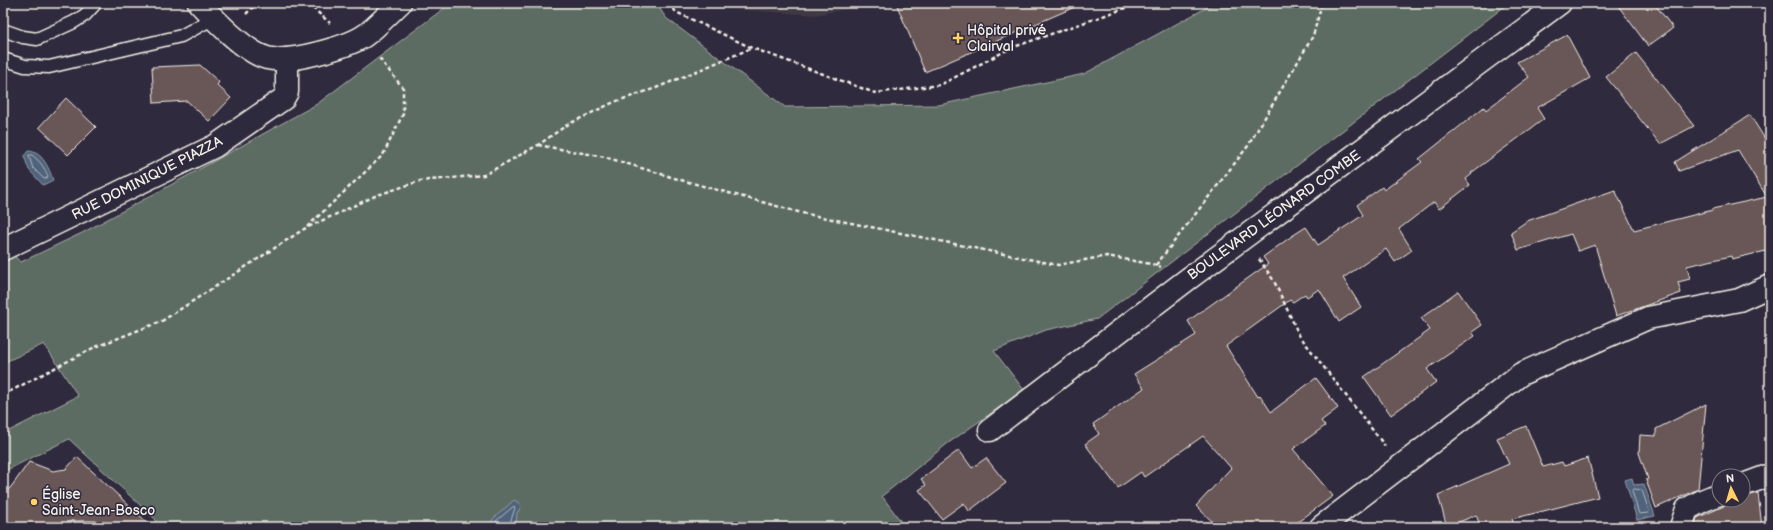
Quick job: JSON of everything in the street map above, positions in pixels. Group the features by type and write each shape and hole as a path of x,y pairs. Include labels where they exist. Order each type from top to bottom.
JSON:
{"street":[{"path":"199,3 248,48 267,58 287,60 318,54 364,36 400,3"},
{"name":"BOULEVARD LÉONARD COMBE","path":"990,430 1188,279 1560,3"},
{"name":"RUE DOMINIQUE PIAZZA","path":"3,249 215,146 283,99 287,92 287,60"},
{"path":"1321,527 1521,374 1648,318 1739,300 1770,286"},
{"path":"1751,482 1770,475"},
{"path":"1681,527 1687,509 1711,497"}],"lane":[{"path":"3,30 23,37 36,39 74,22 85,15 96,3"},
{"path":"3,59 25,66 49,66 181,36 214,18"}],"path":[{"path":"248,12 257,3"},
{"path":"669,3 676,12 752,48 875,93 940,85 1012,48 1140,3"},
{"path":"1156,264 1248,146 1313,36 1322,3"},
{"path":"3,395 93,348 162,321 304,229 375,196 420,181 484,175 538,145 567,125 614,102 656,88 752,48"},
{"path":"304,229 383,155 403,114 403,88 379,59"},
{"path":"538,145 605,157 680,180 802,213 1058,265 1107,256 1156,264 1188,279"},
{"path":"1244,238 1274,281 1299,335 1400,466"}],"shaded area":[{"path":"682,3 877,3 816,15 685,6"}],"green space":[{"path":"451,3 656,3 666,18 785,107 939,105 1084,74 1215,3 1509,3 1097,319 1046,330 994,351 1024,390 947,444 882,496 905,527 150,527 156,520 69,439 3,472 3,434 78,396 44,344 3,363 3,247 21,262 82,233 189,175 317,104"}],"water":[{"path":"28,151 41,157 53,180 43,185 29,170 24,156"},
{"path":"1632,478 1634,485 1644,484 1655,516 1637,520 1625,480"},
{"path":"514,500 519,503 521,507 517,513 516,527 490,527 493,519"}],"building":[{"name":"Hôpital privé Clairval","path":"896,3 1084,3 925,72"},
{"path":"1616,3 1654,3 1673,28 1648,46"},
{"path":"1567,35 1590,78 1537,108 1544,119 1471,173 1472,174 1466,179 1470,185 1439,209 1434,202 1399,229 1412,250 1395,262 1386,249 1343,278 1361,307 1339,322 1319,289 1307,297 1305,294 1293,302 1290,300 1226,346 1258,397 1260,395 1271,412 1316,378 1338,408 1321,421 1325,426 1293,449 1333,496 1291,527 1218,527 1196,506 1231,468 1203,436 1144,477 1141,472 1118,488 1085,444 1099,434 1093,424 1144,388 1134,374 1196,335 1188,321 1268,264 1263,257 1292,236 1306,227 1318,245 1363,215 1357,205 1382,187 1384,190 1422,162 1419,159 1484,107 1486,110 1529,77 1517,62"},
{"path":"1636,53 1694,126 1660,144 1606,77"},
{"path":"200,65 219,82 217,85 231,98 209,121 187,101 154,103 152,67"},
{"path":"66,98 96,127 68,155 39,127"},
{"path":"1750,115 1770,147 1770,250 1732,259 1731,256 1687,266 1690,279 1678,282 1681,293 1616,316 1595,245 1578,251 1571,234 1518,250 1511,232 1527,221 1615,190 1634,230 1713,210 1712,209 1767,197 1738,150 1679,171 1675,162"},
{"path":"1458,291 1482,325 1472,332 1475,336 1427,369 1436,382 1391,415 1364,377 1430,330 1421,318"},
{"path":"1706,404 1698,489 1656,508 1646,480 1648,479 1639,453 1640,435 1656,436 1656,429"},
{"path":"1526,426 1543,467 1562,462 1564,466 1588,458 1598,497 1512,519 1515,527 1481,527 1476,515 1447,527 1438,495 1509,464 1497,438"},
{"path":"959,450 972,468 986,458 1006,483 969,511 964,503 942,519 919,490 926,485 921,479"},
{"path":"77,457 152,527 103,527 96,521 71,521 65,527 3,527 3,494 11,487 29,462 53,471 66,469"},
{"path":"1758,493 1762,527 1694,527 1697,518 1720,508 1751,508 1751,495"}],"place":[{"name":"Hôpital privé Clairval","path":"958,38"},
{"name":"Église Saint-Jean-Bosco","path":"34,502"}]}
